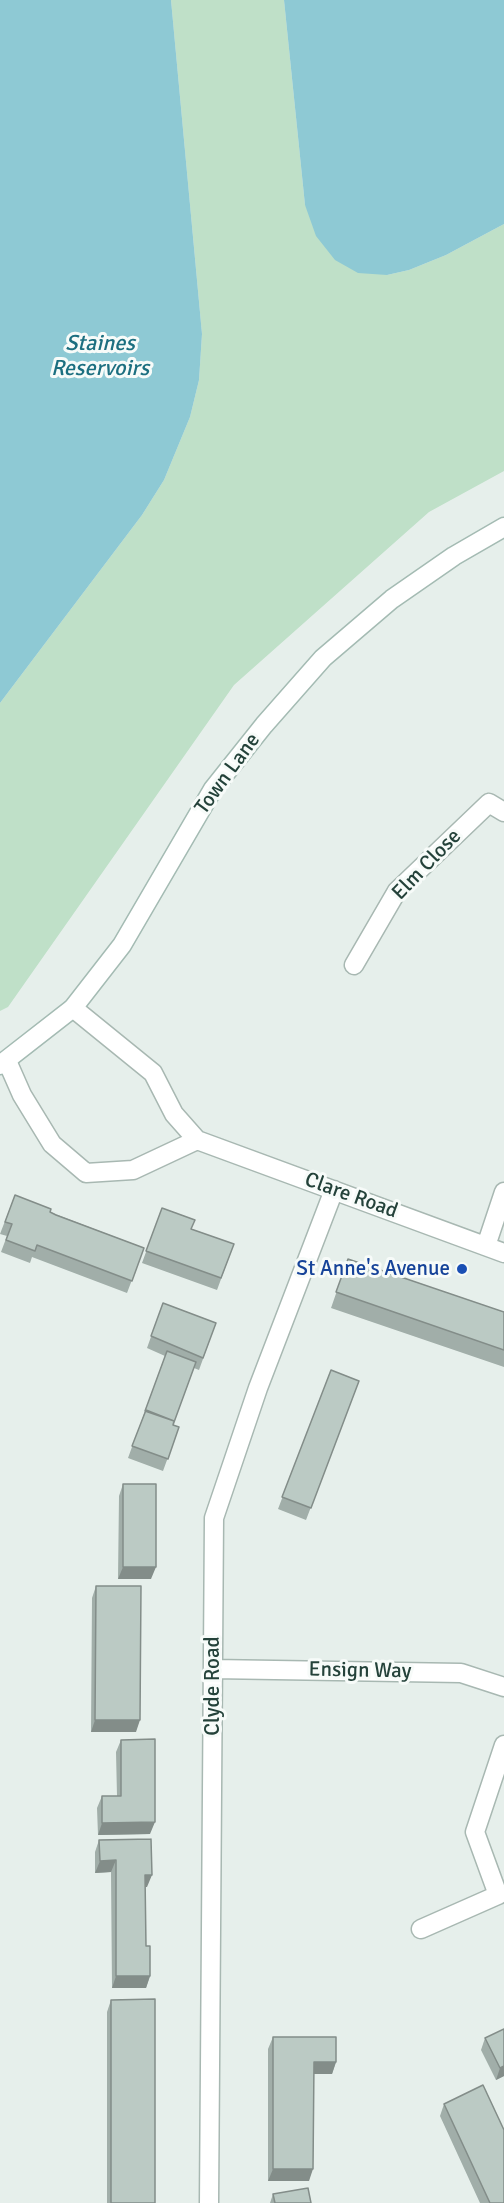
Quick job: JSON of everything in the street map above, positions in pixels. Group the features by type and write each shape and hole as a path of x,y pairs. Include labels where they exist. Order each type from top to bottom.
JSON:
{"street":[{"name":"Town Lane","path":"3,1063 73,1008 122,945 213,789 264,725 323,658 392,599 454,556 504,528"},
{"name":"Elm Close","path":"354,965 397,891 499,802"},
{"name":"Clare Road","path":"73,1008 153,1073 174,1114 197,1140 504,1253"},
{"path":"3,1063 52,1144 86,1173 133,1170 197,1140"},
{"name":"Clyde Road","path":"209,2203 214,1518 258,1388 334,1190"},
{"path":"486,1246 504,1192"},
{"name":"Ensign Way","path":"213,1669 461,1673 504,1687"},
{"path":"421,1929 498,1895 475,1832 504,1745"}],"green space":[{"path":"171,0 284,0 305,205 387,275 409,270 446,255 504,224 504,471 429,512 234,685 8,1007 0,1011 0,703 142,515 164,480 190,417 199,380 202,334"}],"water":[{"name":"Staines Reservoirs","path":"0,0 171,0 202,334 199,380 190,417 164,480 142,515 0,703"},
{"path":"284,0 504,0 504,224 446,255 409,270 387,275 358,273 335,260 316,236 305,205"}],"building":[{"path":"15,1195 51,1209 50,1212 56,1215 144,1248 132,1281 37,1245 35,1251 6,1240 12,1224 5,1222"},
{"path":"162,1208 195,1220 191,1229 234,1244 221,1278 146,1251"},
{"path":"348,1259 504,1312 504,1350 336,1292"},
{"path":"163,1303 216,1323 203,1358 151,1336"},
{"path":"167,1351 196,1362 173,1425 174,1421 145,1411"},
{"path":"331,1370 359,1381 311,1508 282,1497"},
{"path":"146,1410 174,1421 173,1425 179,1427 168,1459 132,1446"},
{"path":"123,1484 156,1484 156,1567 123,1567"},
{"path":"96,1586 141,1586 140,1720 95,1720"},
{"path":"155,1739 155,1822 102,1823 102,1796 121,1796 121,1740"},
{"path":"151,1839 152,1875 145,1875 146,1946 150,1946 150,1976 116,1976 116,1860 100,1861 99,1840"},
{"path":"155,1999 155,2203 111,2203 111,2000"},
{"path":"504,2029 504,2066 500,2068 485,2038"},
{"path":"273,2037 336,2037 336,2062 314,2062 313,2169 273,2169"},
{"path":"483,2085 504,2130 504,2203 490,2203 444,2104"},
{"path":"308,2188 311,2203 275,2203 273,2194"}],"place":[{"name":"St Anne's Avenue","path":"462,1269"}]}
